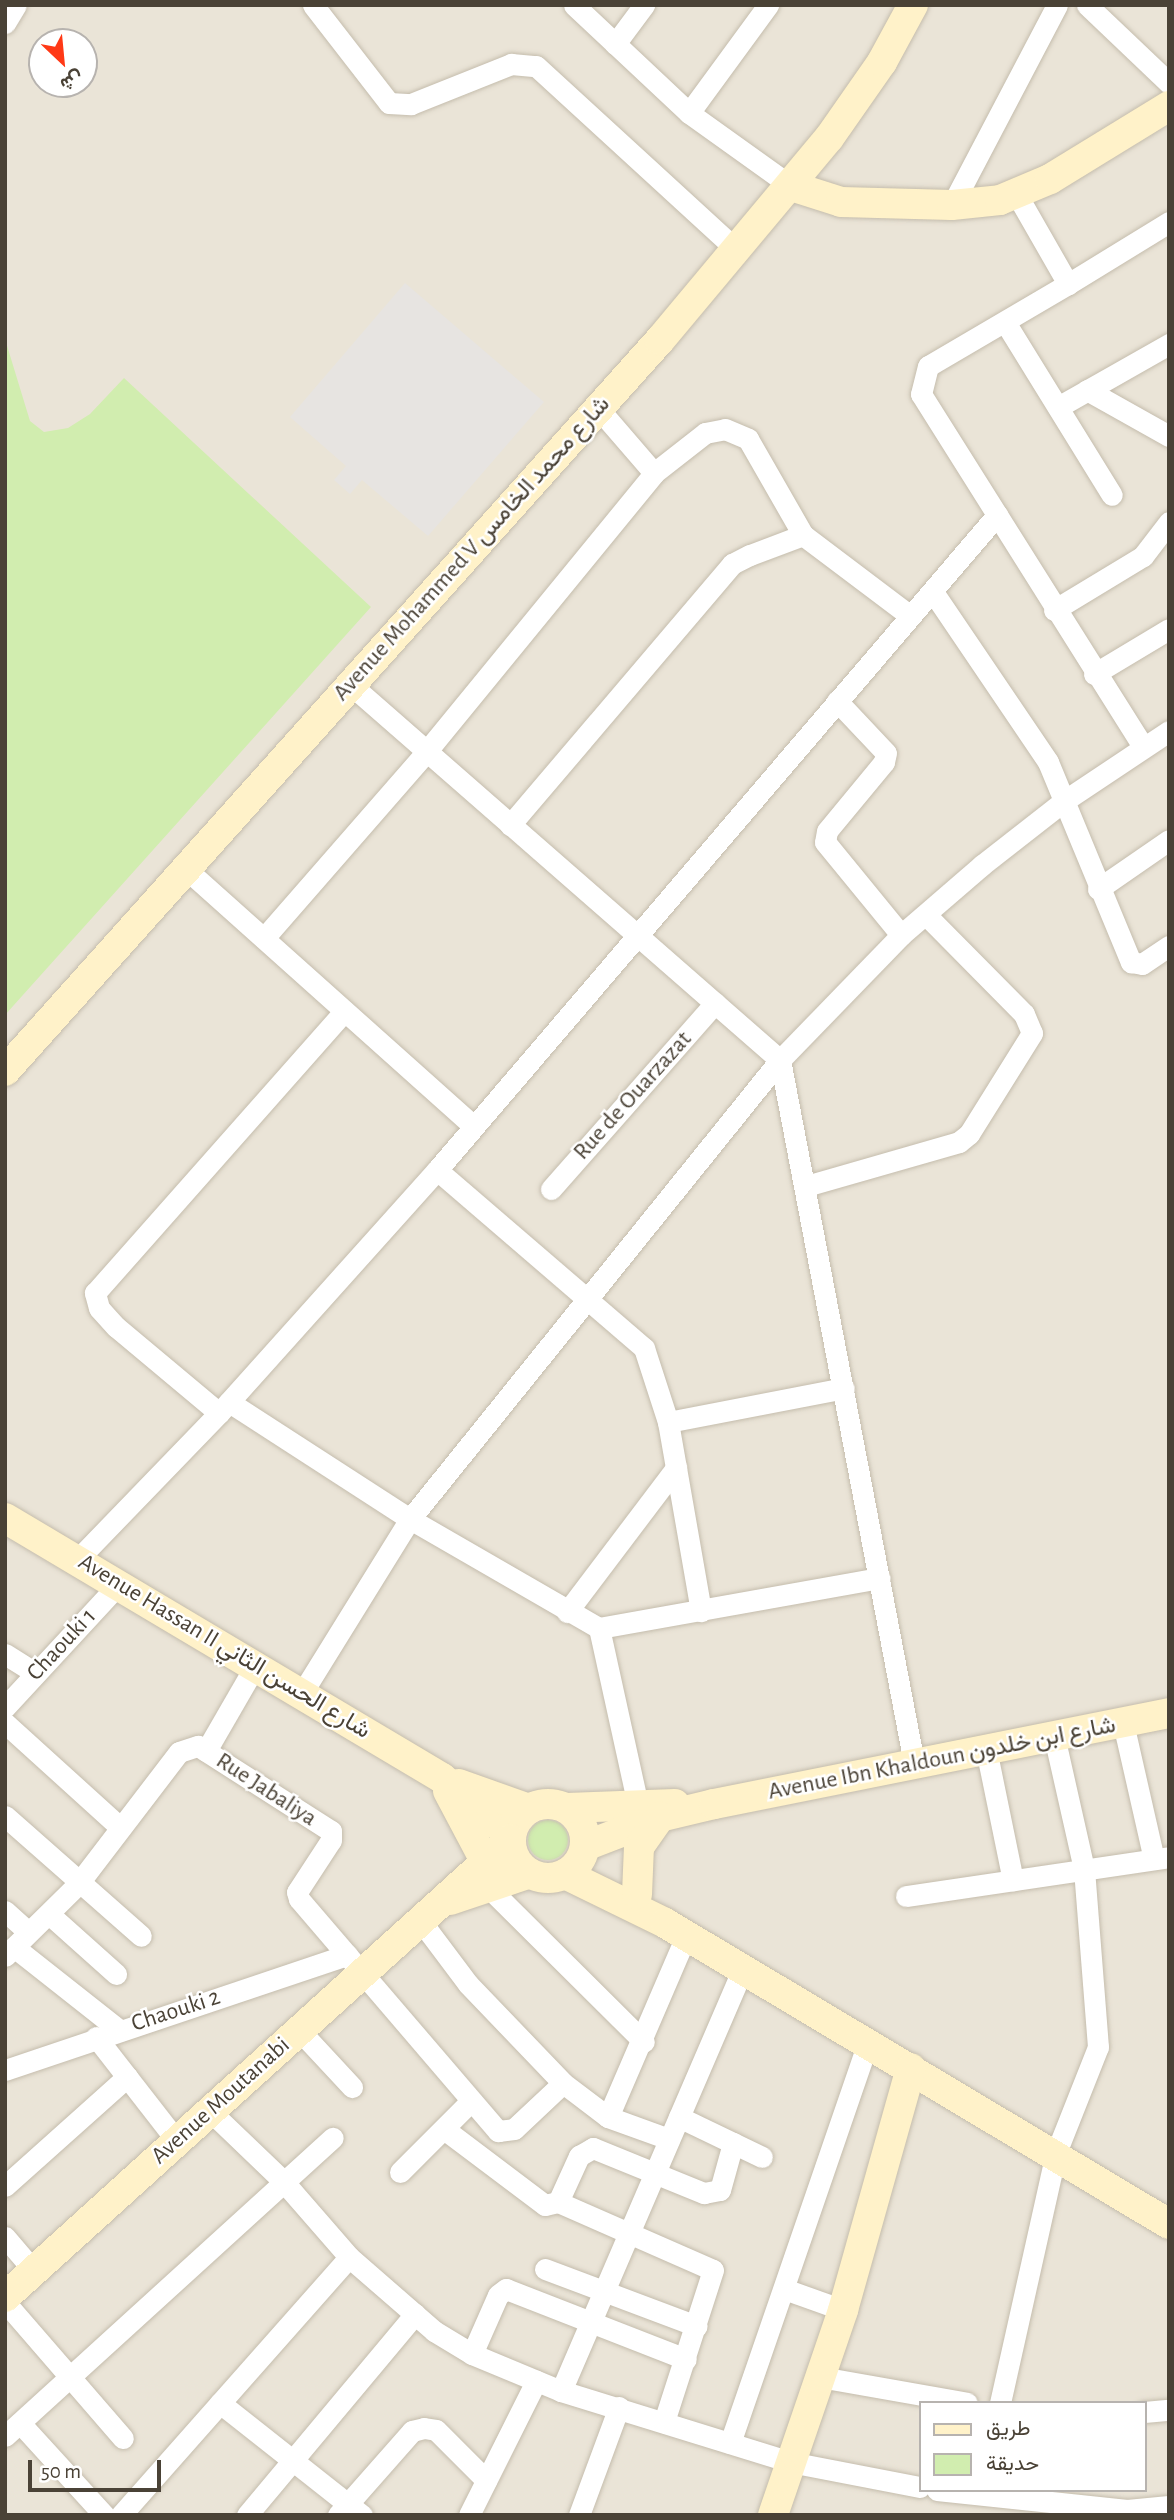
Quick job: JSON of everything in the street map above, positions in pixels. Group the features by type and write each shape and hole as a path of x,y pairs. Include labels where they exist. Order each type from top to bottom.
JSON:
{"street":[{"path":"5,23 16,5"},
{"path":"313,5 389,103 411,104 511,64 536,66 737,250"},
{"path":"574,5 689,113 791,186 841,202 952,205 1017,195 1169,106"},
{"path":"615,44 644,5"},
{"path":"689,113 768,5"},
{"name":"Avenue Mohammed V شارع محمد الخامس","path":"5,1072 737,250 791,186 866,85 913,5"},
{"path":"952,205 1057,5"},
{"path":"1087,5 1169,83"},
{"path":"1017,195 1068,284"},
{"path":"1143,747 1094,674 921,394 921,381 928,366 1169,222"},
{"path":"1005,322 1112,495"},
{"path":"1058,407 1169,344"},
{"path":"1087,390 1169,436"},
{"path":"597,407 654,473"},
{"path":"264,938 426,752 654,473 705,433 725,429 748,439 803,535 909,615"},
{"path":"77,1560 224,1408 437,1170 997,515"},
{"path":"1054,610 1143,556 1169,522"},
{"path":"510,825 733,564 803,535"},
{"path":"933,592 1010,702 1048,762 1098,889 1131,962 1142,964 1169,946"},
{"path":"1094,674 1169,629"},
{"path":"351,685 780,1060 914,1763"},
{"path":"838,701 886,753 884,762 827,831 825,842 901,935"},
{"path":"302,1693 410,1518 780,1060 901,935 1064,801 1169,731"},
{"path":"1098,889 1169,840"},
{"path":"186,869 473,1126"},
{"path":"806,1186 959,1142 1032,1033 1024,1014 926,915"},
{"name":"Rue de Ouarzazat","path":"551,1189 716,1003"},
{"path":"344,1012 95,1293 99,1308 116,1327 224,1408 567,1612 599,1628 880,1578"},
{"path":"437,1170 587,1296 644,1348 668,1422 701,1611"},
{"path":"668,1422 844,1388"},
{"path":"567,1612 676,1468"},
{"name":"Avenue Hassan II شارع الحسن الثاني","path":"5,1518 442,1778"},
{"name":"Chaouki 1","path":"5,1707 119,1584"},
{"path":"599,1628 649,1811 639,1847 637,1894"},
{"path":"5,1654 35,1672"},
{"name":"Rue Jabaliya","path":"206,1751 256,1666"},
{"name":"Avenue Ibn Khaldoun شارع ابن خلدون","path":"649,1811 714,1804 1169,1713"},
{"path":"5,1723 121,1828"},
{"path":"906,1896 1162,1858 1123,1723"},
{"path":"1000,2401 1056,2153 1098,2047 1084,1870 1054,1736"},
{"name":"Rue Jabaliya","path":"16,1945 78,1884 179,1752 198,1746 331,1831 331,1840 297,1892 299,1899 355,1963"},
{"path":"986,1749 1013,1880"},
{"path":"442,1778 529,1809"},
{"path":"442,1778 511,1837"},
{"path":"442,1778 486,1874 644,2042"},
{"path":"530,1873 517,1861 511,1837 514,1825 529,1809 548,1803 567,1808 649,1811"},
{"path":"567,1808 582,1824 577,1858"},
{"path":"486,1874 530,1873 551,1878 649,1811"},
{"path":"5,1816 78,1884 141,1936"},
{"name":"Avenue Moutanabi","path":"5,2300 299,2030 355,1963 486,1874 511,1837"},
{"path":"577,1858 637,1894 676,1930"},
{"path":"577,1858 676,1930 742,1971 1056,2153 1169,2224"},
{"path":"5,1911 16,1945 119,2030"},
{"path":"428,1912 468,1984 564,2082 608,2117 669,2139"},
{"path":"49,1914 116,1974"},
{"path":"608,2117 644,2042 676,1930"},
{"path":"355,1963 471,2101 503,2133 514,2129 564,2082"},
{"name":"Chaouki 2","path":"5,2070 96,2037 355,1963"},
{"path":"561,2391 742,1971"},
{"path":"299,2030 352,2087"},
{"path":"96,2037 177,2141"},
{"path":"730,2443 868,2043"},
{"path":"773,2515 843,2310 911,2068"},
{"path":"5,2186 127,2077"},
{"path":"400,2172 471,2101"},
{"path":"210,2111 283,2181 349,2257 415,2314 472,2354 561,2391 790,2462 918,2487"},
{"path":"679,2117 762,2157"},
{"path":"444,2129 534,2200 545,2205 558,2202 713,2270 664,2422"},
{"path":"104,2515 13,2429 333,2138"},
{"path":"558,2202 585,2150 593,2148 704,2193 720,2190 733,2143"},
{"path":"5,2237 34,2272"},
{"path":"121,2515 349,2257"},
{"path":"545,2269 696,2326"},
{"path":"472,2354 498,2295 506,2289 686,2359"},
{"path":"783,2289 843,2310"},
{"path":"5,2300 123,2438"},
{"path":"247,2515 415,2314"},
{"path":"820,2377 956,2401"},
{"path":"469,2515 536,2381"},
{"path":"220,2403 293,2459 349,2511 412,2431 424,2428 436,2430 486,2480"},
{"path":"579,2515 619,2407"},
{"path":"1146,2412 1169,2410"},
{"path":"946,2492 1027,2509 1127,2512 1169,2506"}],"shaded area":[{"path":"5,5 1169,5 1169,2515 5,2515"},
{"path":"405,283 544,402 428,536 362,480 350,494 334,480 346,466 290,417"}],"green space":[{"path":"5,339 30,421 44,432 68,428 90,414 124,378 371,607 5,1015"},
{"path":"548,1820 562,1826 568,1840 562,1854 548,1860 534,1854 528,1840 534,1826"}]}
